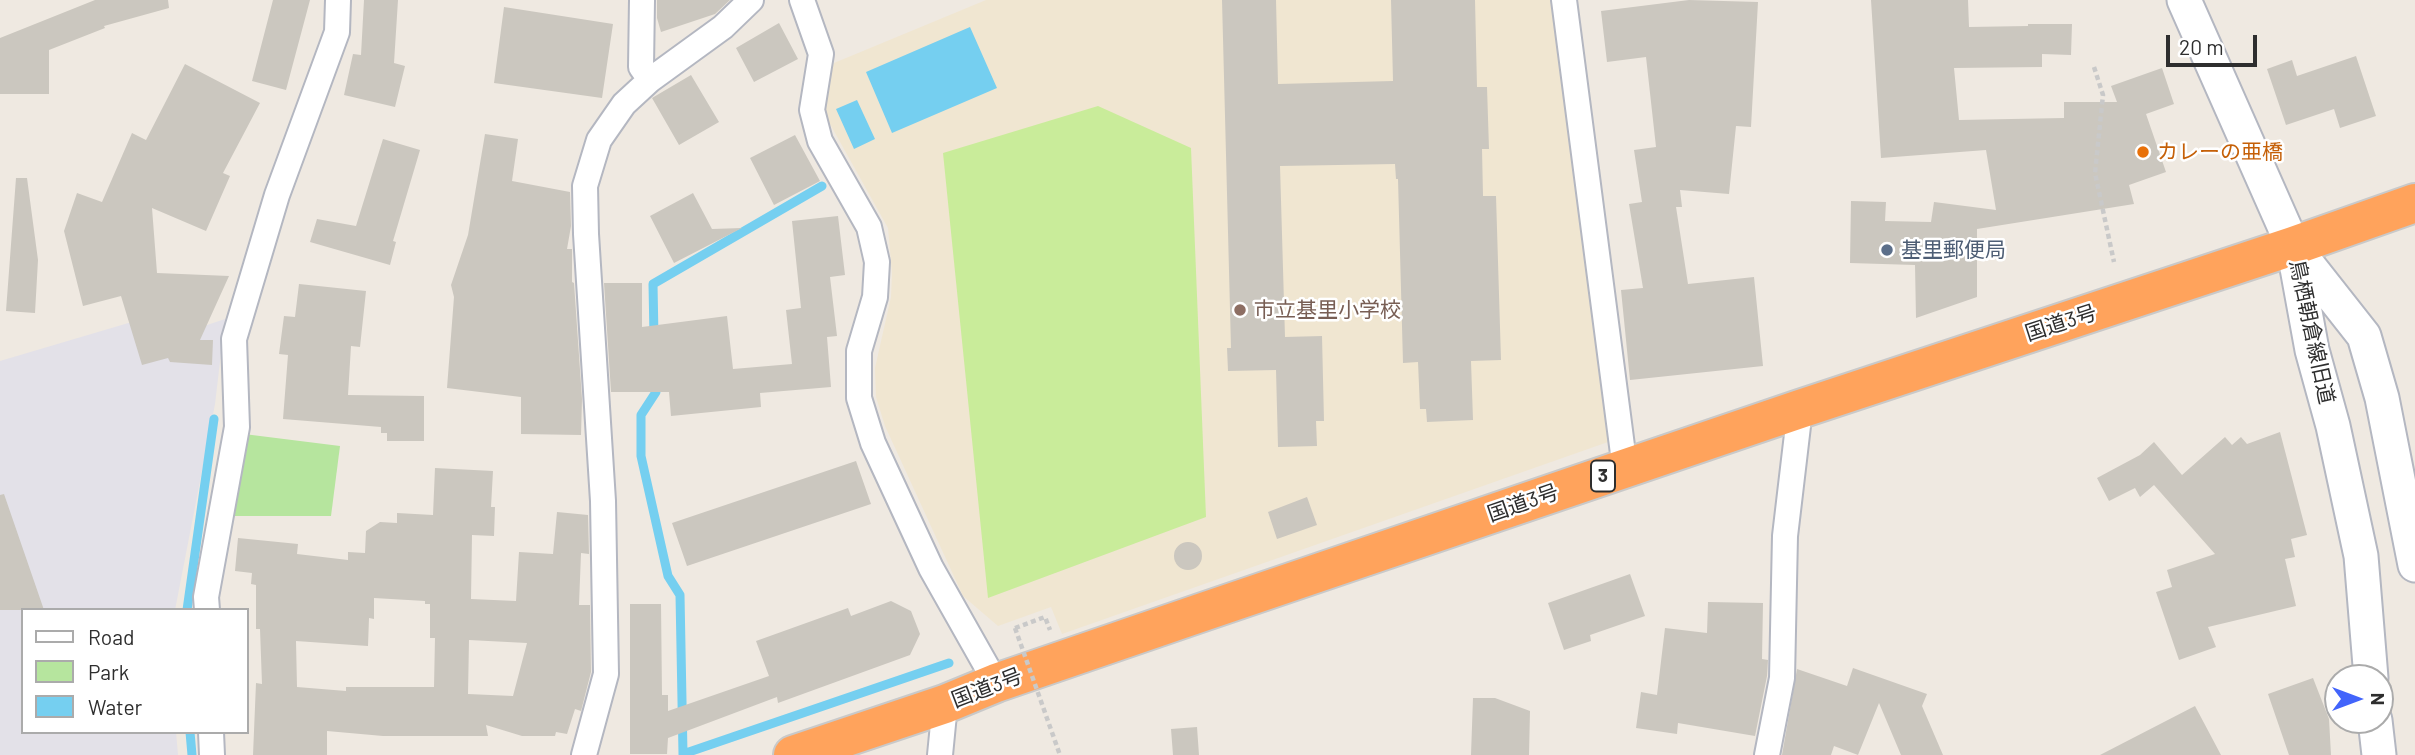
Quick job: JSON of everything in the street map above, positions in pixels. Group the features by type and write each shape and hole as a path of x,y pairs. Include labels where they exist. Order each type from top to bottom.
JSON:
{"highway":[{"name":"国道3号","path":"793,755 945,704 996,682 2415,203"}],"street":[{"path":"206,608 237,427 234,339 277,195 337,33 338,0"},
{"path":"642,0 642,67 650,80"},
{"path":"584,755 606,674 603,501 585,186 599,140 624,104 650,80 723,27 751,0"},
{"path":"802,0 821,54 813,110 820,141 869,227 877,261 875,297 859,351 859,398 873,443 931,568 996,682"},
{"path":"1564,0 1625,469"},
{"path":"2183,0 2293,246"},
{"name":"鳥栖朝倉線旧道","path":"2293,246 2364,336 2382,398 2415,565"},
{"name":"鳥栖朝倉線旧道","path":"2293,246 2312,350 2333,426 2361,556 2370,664"},
{"path":"1767,755 1782,678 1785,536 1800,409"},
{"path":"940,755 945,704"},
{"path":"211,734 212,755"},
{"path":"2377,734 2379,755"}],"path":[{"path":"2094,67 2103,96 2095,173 2114,262"},
{"path":"1042,637 1052,633 1045,617 1015,628 1060,755"}],"shaded area":[{"name":"市立基里小学校","path":"986,0 1552,0 1608,442 1062,634 1051,607 998,626 963,596 885,426 876,397 875,368 891,297 888,228 825,115 823,102 834,63"},
{"path":"152,316 207,325 225,319 215,404 175,608 21,608 21,734 176,734 178,755 0,755 0,361"}],"green space":[{"path":"1098,106 1191,148 1206,517 988,598 943,153"},
{"path":"244,434 340,446 331,516 227,516"}],"water":[{"path":"970,27 997,88 892,133 866,72"},
{"path":"857,100 875,139 854,149 836,109"}],"building":[{"path":"95,0 168,0 169,8 104,26 105,28 49,50 49,94 0,94 0,38"},
{"path":"273,0 310,0 286,90 252,81"},
{"path":"364,0 398,0 394,63 405,66 395,107 344,95 353,54 361,55"},
{"path":"657,0 730,0 715,14 661,32 657,18"},
{"path":"1222,0 1276,0 1278,84 1393,81 1391,0 1475,0 1477,87 1487,87 1489,149 1482,149 1483,196 1496,196 1501,360 1471,361 1473,420 1427,422 1426,409 1420,409 1418,362 1403,363 1398,179 1395,164 1280,166 1285,337 1322,336 1324,421 1316,421 1317,446 1278,447 1276,370 1228,371 1227,348 1231,348"},
{"path":"1689,0 1758,2 1751,127 1736,126 1729,194 1680,190 1682,207 1676,207 1688,284 1754,277 1763,366 1630,380 1621,290 1643,288 1629,204 1642,202 1634,150 1656,147 1646,57 1607,62 1601,11"},
{"path":"1871,0 1968,0 1969,27 2072,24 2071,55 2042,54 2042,67 1954,68 1959,120 2064,118 2064,102 2117,102 2111,86 2162,68 2174,104 2146,114 2166,172 2129,185 2134,204 1977,229 1977,297 1916,318 1915,265 1850,263 1851,201 1886,202 1885,221 1931,222 1934,202 1996,210 1986,150 1881,158"},
{"path":"504,7 613,24 602,98 494,83"},
{"path":"779,23 798,59 754,82 736,48"},
{"path":"2356,56 2376,116 2340,128 2334,109 2286,125 2267,69 2292,60 2297,76"},
{"path":"185,64 260,103 223,173 230,176 206,231 152,208 157,273 229,276 200,340 213,340 212,365 170,362 168,358 142,365 121,296 83,306 64,231 77,193 102,202 132,133 146,140"},
{"path":"691,75 719,122 679,145 652,98"},
{"path":"485,134 518,139 512,181 570,192 571,226 567,249 572,249 572,282 582,399 581,435 521,434 521,397 447,388 454,297 451,285 468,235"},
{"path":"795,135 820,181 774,205 750,158"},
{"path":"383,139 420,150 393,241 396,242 390,265 310,242 317,219 356,226"},
{"path":"16,178 27,178 38,260 35,313 6,311"},
{"path":"693,193 712,229 742,228 674,263 650,216"},
{"path":"838,216 845,275 830,277 837,336 827,337 831,387 760,393 761,407 671,416 669,392 611,392 604,283 642,283 642,327 727,316 733,369 792,364 786,310 801,308 792,221"},
{"path":"299,284 366,291 360,347 351,346 348,395 424,396 424,441 387,441 387,433 381,433 381,427 283,419 288,355 279,354 284,316 295,317"},
{"path":"2280,432 2307,535 2291,539 2295,557 2285,559 2296,606 2208,627 2216,647 2179,660 2156,592 2172,587 2167,570 2215,554 2154,485 2140,497 2135,488 2109,501 2097,478 2140,455 2154,442 2182,475 2225,437 2232,445 2241,437 2247,444"},
{"path":"856,461 871,504 687,566 672,523"},
{"path":"435,468 493,471 491,507 495,507 494,536 472,535 471,599 516,601 519,552 553,554 557,512 588,515 589,554 581,553 579,605 590,605 591,672 581,711 575,709 567,734 556,732 555,736 522,736 486,725 488,736 383,736 327,731 327,755 253,755 256,683 262,684 260,629 256,629 256,585 251,584 252,573 235,571 238,538 298,544 297,554 348,560 348,552 365,553 366,531 380,522 397,523 397,513 433,515","holes":["374,598 425,601 425,604 430,604 430,638 435,638 434,687 346,687 346,691 297,687 296,641 368,646 369,618 374,619","469,640 527,643 513,696 468,694"]},
{"path":"4,494 43,608 0,610 0,495"},
{"path":"1307,497 1317,525 1277,539 1268,512"},
{"path":"1188,542 1198,546 1202,556 1198,566 1188,570 1178,566 1174,556 1178,546"},
{"path":"1630,574 1645,616 1590,635 1591,641 1564,650 1548,603"},
{"path":"891,601 911,611 920,634 910,655 778,703 777,697 668,738 667,754 630,754 630,604 661,604 662,695 668,695 668,711 769,676 756,641 848,608 851,616"},
{"path":"1708,602 1763,603 1762,659 1768,660 1755,736 1678,723 1677,734 1636,728 1641,692 1657,695 1665,628 1707,633"},
{"path":"1853,668 1927,694 1922,706 1943,755 1901,755 1879,703 1858,755 1834,746 1831,755 1782,755 1797,669 1847,686"},
{"path":"2313,678 2324,706 2324,734 2330,734 2331,755 2289,755 2268,694"},
{"path":"1473,698 1495,698 1530,711 1529,755 1471,755"},
{"path":"2195,706 2221,755 2100,755"},
{"path":"1197,727 1199,755 1173,755 1171,729"}],"waterway":[{"path":"654,337 653,284 822,186"},
{"path":"656,382 656,392 641,415 641,456 668,576 680,595 683,754 949,663"},
{"path":"187,608 214,419"},
{"path":"190,734 192,755"}],"place":[{"name":"カレーの亜橋","path":"2143,152"},
{"name":"基里郵便局","path":"1887,250"},
{"name":"市立基里小学校","path":"1240,310"}]}
